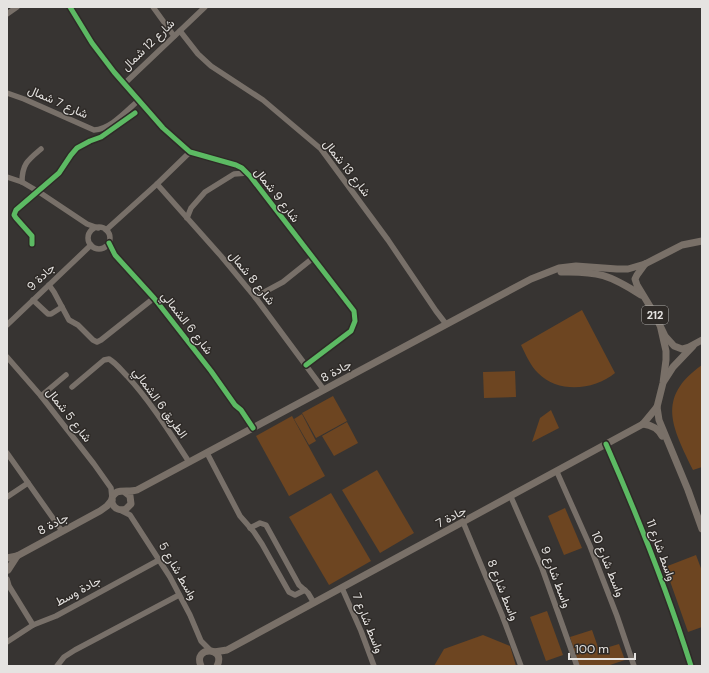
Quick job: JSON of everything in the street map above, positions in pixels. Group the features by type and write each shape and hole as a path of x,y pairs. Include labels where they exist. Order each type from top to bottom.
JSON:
{"main road":[{"name":"جادة 8","path":"124,491 130,492 137,490 444,325 547,272 559,268 576,266 628,269 645,264 678,246 702,241"},
{"name":"212","path":"645,264 635,279 661,329 670,342 677,348 682,348 699,342"},
{"name":"جادة 8","path":"547,272 580,271 593,273 613,278 642,295"},
{"name":"جادة 7","path":"218,663 222,654 227,650 643,424 657,407 663,383 666,351 661,329"},
{"name":"جادة 7","path":"663,383 674,366 699,342"},
{"path":"657,407 659,420 688,490 702,529"},
{"path":"643,424 656,428 660,432 673,455"},
{"name":"جادة 8","path":"131,501 137,490"},
{"path":"124,491 130,496 131,501 126,509 120,510 113,505 112,499 115,493 124,491"},
{"name":"جادة 8","path":"7,558 17,556 100,511 107,506 112,499"},
{"name":"جادة 8","path":"100,511 120,510"},
{"name":"جادة 8","path":"7,568 17,556"},
{"name":"جادة 7","path":"199,662 205,652 227,650"},
{"path":"212,651 217,654 218,663"}],"street":[{"path":"7,14 17,7"},
{"name":"شارع 9 شمال","path":"70,7 92,43 124,84 164,128 190,152 236,165 247,173 354,311 355,321 351,331 306,365"},
{"path":"153,7 174,36"},
{"name":"شارع 12 شمال","path":"124,84 205,7"},
{"name":"شارع 13 شمال","path":"180,30 198,54 211,66 263,100 321,149 388,240 444,325"},
{"name":"شارع 7 شمال","path":"7,93 94,130 107,127 139,100"},
{"path":"32,244 32,236 14,215 16,210 39,192 59,173 77,148 101,137 134,113"},
{"path":"22,182 23,168 27,161 41,149"},
{"path":"106,230 190,152"},
{"path":"187,218 191,208 205,192 234,174 247,173"},
{"path":"7,177 22,182 39,192 79,218 90,226 106,230 109,236 109,242 104,248 94,248 91,245 88,238 89,234 79,218"},
{"name":"شارع 8 شمال","path":"157,184 255,297 324,390"},
{"path":"89,234 98,228"},
{"name":"شارع 6 الشمالي","path":"109,242 118,258 154,298 211,371 235,405 240,408 251,429"},
{"name":"جادة 9","path":"7,325 91,245"},
{"name":"شارع 6 الشمالي","path":"101,249 118,258"},
{"path":"255,297 283,282 313,258"},
{"path":"49,285 69,320 77,324 97,342 154,298"},
{"path":"33,300 48,314 62,307"},
{"name":"شارع 5 شمال","path":"7,356 41,396 111,488"},
{"name":"الطريق 6 الشمالي","path":"72,387 104,360 109,358 135,384 189,462"},
{"path":"41,396 66,375"},
{"name":"واسط شارع 11","path":"606,444 637,515 669,600 691,666"},
{"path":"7,453 62,531"},
{"path":"207,453 240,516 266,551 289,592 295,595 305,590"},
{"name":"واسط شارع 10","path":"557,472 590,546 617,616 634,666"},
{"path":"7,497 28,483"},
{"path":"112,499 111,488 124,491"},
{"name":"واسط شارع 9","path":"510,497 542,568 577,666"},
{"path":"130,515 131,501"},
{"name":"واسط شارع 5","path":"120,510 130,515 170,577 190,615 201,641 212,651"},
{"name":"واسط شارع 8","path":"463,522 502,615 520,666"},
{"path":"250,528 260,523 264,523 267,526 298,583 314,603"},
{"name":"جادة وسط","path":"7,642 33,625 56,616 159,560"},
{"path":"7,579 8,585 33,625"},
{"name":"واسط شارع 7","path":"342,588 361,631 374,666"},
{"path":"57,666 64,657 75,650 179,595"},
{"name":"واسط شارع 5","path":"199,662 201,641"}],"shaded area":[{"path":"582,310 615,373 607,379 587,386 566,387 546,380 535,370 528,360 521,345"},
{"path":"702,365 702,467 693,470 679,441 672,414 673,402 678,389 687,377"},
{"path":"515,371 516,397 484,398 483,372"},
{"path":"333,396 347,421 316,438 302,413"},
{"path":"551,410 559,428 532,442 540,418"},
{"path":"302,414 316,441 309,445 294,419"},
{"path":"292,416 325,476 289,496 256,436"},
{"path":"347,422 358,443 334,456 322,436"},
{"path":"377,470 414,533 380,553 342,490"},
{"path":"331,493 371,561 329,585 289,517"},
{"path":"565,508 582,548 564,555 548,516"},
{"path":"696,555 702,571 702,627 688,632 665,567"},
{"path":"547,611 563,655 546,661 530,617"},
{"path":"592,630 599,650 619,644 625,660 607,666 579,666 570,637"},
{"path":"483,635 510,646 516,666 434,666 444,649"}],"cycle path":[{"path":"70,7 92,43 114,72 163,128 190,152 236,165 242,168 250,176 354,311 355,321 351,331 306,365"},
{"path":"32,244 32,236 14,215 16,210 59,173 77,148 101,137 135,113"},
{"path":"109,243 115,255 154,298 211,371 235,405 241,410 253,428"},
{"path":"606,444 652,554 691,666"}]}
